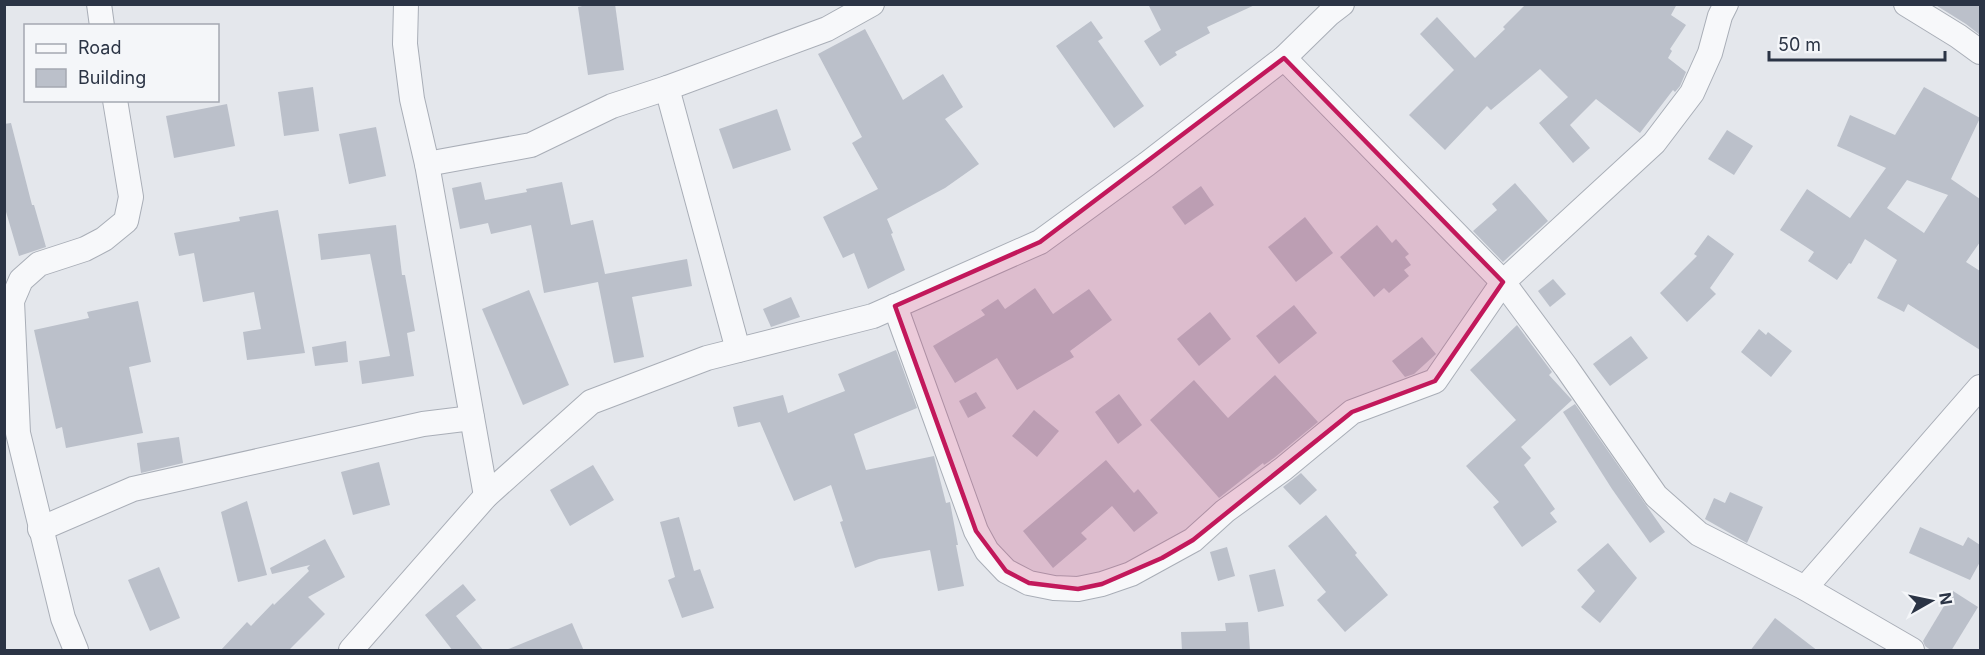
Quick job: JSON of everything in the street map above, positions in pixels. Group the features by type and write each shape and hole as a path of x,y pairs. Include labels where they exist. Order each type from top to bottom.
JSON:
{"street":[{"path":"99,4 102,24"},
{"path":"406,4 405,44 412,99 427,164 486,496"},
{"path":"427,164 531,145 612,106 668,88 827,29 872,4"},
{"path":"351,651 486,496 591,402 707,358 873,316 1040,242 1147,164 1284,58 1342,4"},
{"path":"895,306 976,531 987,551 1006,571 1029,583 1054,588 1078,589 1102,585 1131,574 1193,540 1225,511 1283,469 1352,412 1435,381 1503,282 1654,143 1692,93 1710,53 1720,16 1726,4"},
{"path":"1906,4 1980,52"},
{"path":"1284,58 1503,282 1566,367 1656,496 1699,534 1805,588 1912,651"},
{"path":"668,88 738,350"},
{"path":"76,651 63,618 40,529 11,435 8,301 21,280 39,264 85,249 104,239 126,221 131,197 115,102"},
{"path":"1805,588 1980,387"},
{"path":"40,529 133,489 412,426 472,418"}],"highlighted area":[{"path":"1284,58 1503,282 1435,381 1352,412 1193,540 1162,558 1102,584 1078,589 1029,583 1006,571 976,531 895,306 1040,242"}],"building":[{"path":"591,4 615,4 624,70 588,75 578,7"},
{"path":"1148,4 1257,4 1207,27 1210,33 1175,52 1177,55 1160,66 1144,41 1161,30"},
{"path":"1526,4 1677,4 1671,15 1686,25 1670,49 1672,51 1668,58 1686,72 1680,86 1675,92 1673,90 1640,133 1596,99 1570,125 1590,148 1573,163 1539,123 1568,97 1540,69 1491,110 1487,106 1445,150 1409,115 1454,70 1420,34 1437,17 1475,58 1505,29 1503,27"},
{"path":"1934,4 1980,4 1980,35 1966,24"},
{"path":"1091,21 1103,38 1098,41 1144,106 1114,128 1056,46"},
{"path":"865,29 903,100 943,74 963,107 945,119 979,164 945,188 887,219 905,270 868,289 854,253 843,258 823,217 878,189 852,143 862,137 818,54"},
{"path":"313,87 319,131 284,136 278,92"},
{"path":"1924,87 1980,118 1951,179 1980,199 1980,242 1966,262 1980,271 1980,350 1908,304 1904,312 1877,298 1897,260 1865,239 1851,264 1849,263 1837,280 1808,261 1814,252 1780,230 1807,189 1850,218 1886,168 1837,146 1850,115 1895,135","holes":["1907,180 1948,195 1924,233 1887,208"]},
{"path":"227,104 235,146 174,158 166,116"},
{"path":"777,109 791,150 733,169 719,129"},
{"path":"11,123 32,205 34,205 46,247 19,256 4,205 4,124"},
{"path":"376,127 386,176 349,184 339,134"},
{"path":"1727,130 1753,146 1734,175 1708,159"},
{"path":"481,182 485,200 562,182 571,225 593,220 605,274 687,259 692,286 632,297 644,357 614,363 598,282 544,293 531,225 491,234 488,223 460,229 452,188"},
{"path":"1515,183 1548,221 1503,262 1473,231 1497,210 1492,204"},
{"path":"1201,186 1214,205 1185,225 1172,207"},
{"path":"278,210 305,353 247,360 243,332 261,329 254,292 203,302 194,253 179,256 174,233 240,221 239,217"},
{"path":"1305,217 1333,253 1296,282 1268,247"},
{"path":"396,225 402,275 405,275 415,331 407,333 414,376 362,384 359,361 390,356 370,254 321,260 318,234"},
{"path":"1377,225 1392,243 1396,239 1409,254 1405,257 1411,265 1404,270 1409,276 1389,293 1384,288 1374,297 1340,257"},
{"path":"1708,235 1734,254 1710,288 1716,294 1687,322 1660,293 1697,256 1694,254"},
{"path":"1553,279 1566,294 1550,307 1538,291"},
{"path":"1035,288 1053,314 1089,289 1112,320 1070,351 1074,357 1017,390 997,358 955,383 933,346 985,315 981,310 998,299 1005,309"},
{"path":"529,290 569,385 523,405 482,309"},
{"path":"791,297 800,317 771,327 763,309"},
{"path":"138,301 151,362 129,367 143,433 66,448 62,427 56,429 34,330 89,318 87,312"},
{"path":"1294,305 1317,333 1279,364 1256,336"},
{"path":"1210,312 1231,339 1199,366 1177,339"},
{"path":"1517,325 1552,372 1549,375 1572,400 1521,447 1531,458 1524,465 1555,509 1550,513 1557,522 1522,547 1493,507 1499,502 1466,466 1516,420 1470,370"},
{"path":"1759,329 1766,335 1768,332 1792,351 1771,377 1741,352"},
{"path":"1631,336 1648,358 1610,386 1593,364"},
{"path":"1422,337 1436,354 1414,374 1405,377 1392,361"},
{"path":"346,341 348,362 315,366 312,347"},
{"path":"896,350 917,408 854,434 866,470 934,456 946,503 950,502 964,586 938,591 930,550 879,559 855,568 831,485 794,501 760,422 738,427 733,407 783,395 788,413 845,391 838,374"},
{"path":"1275,375 1318,422 1219,498 1150,420 1194,380 1228,418"},
{"path":"976,392 986,408 968,418 959,401"},
{"path":"1119,394 1142,425 1118,444 1095,412"},
{"path":"1575,404 1665,532 1650,543 1563,412"},
{"path":"1034,410 1059,431 1037,457 1012,436"},
{"path":"179,437 183,463 141,473 137,443"},
{"path":"1106,460 1134,493 1138,489 1158,513 1134,532 1112,506 1081,533 1087,539 1053,568 1023,531"},
{"path":"379,462 390,505 353,515 341,472"},
{"path":"593,465 614,500 570,526 550,490"},
{"path":"1301,473 1317,490 1300,505 1283,487"},
{"path":"1730,492 1763,507 1747,543 1705,519 1714,498 1725,503"},
{"path":"247,501 267,575 238,582 221,512"},
{"path":"1326,515 1388,595 1345,632 1317,600 1326,592 1288,546"},
{"path":"679,517 694,571 700,569 714,608 682,618 668,580 675,577 660,522"},
{"path":"1920,527 1963,546 1968,537 1980,545 1980,562 1970,580 1909,553"},
{"path":"325,539 345,577 308,597 325,614 288,651 220,651 247,622 251,626 273,603 274,605 309,571 307,568 310,565 272,574 270,568"},
{"path":"1608,543 1637,578 1600,623 1581,607 1595,591 1577,570"},
{"path":"1227,547 1235,576 1218,581 1210,552"},
{"path":"159,567 180,618 150,631 128,580"},
{"path":"1275,569 1284,606 1258,612 1249,575"},
{"path":"463,584 476,600 456,616 484,651 453,651 425,615"},
{"path":"1953,591 1978,607 1951,651 1932,651 1925,646 1923,641"},
{"path":"1775,618 1818,651 1750,651"},
{"path":"1248,622 1250,651 1182,651 1181,632 1226,631 1225,623"},
{"path":"572,623 584,651 506,651 506,650"}]}
